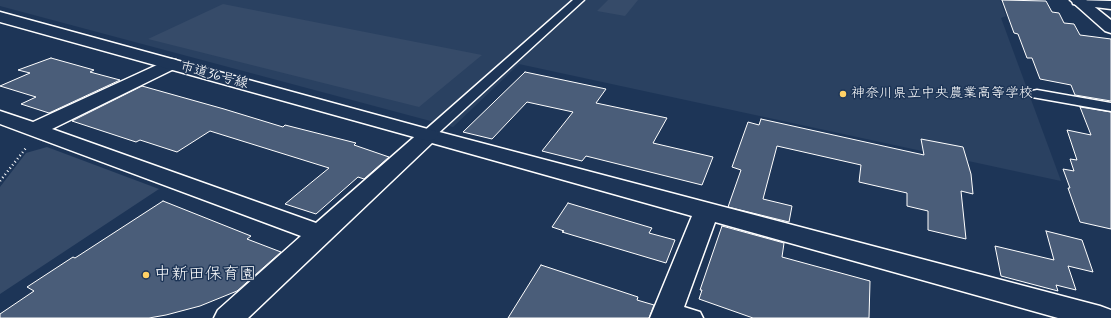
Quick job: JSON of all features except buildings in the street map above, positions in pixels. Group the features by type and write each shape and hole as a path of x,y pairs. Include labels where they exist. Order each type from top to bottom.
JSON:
{"street":[{"path":"1077,0 1111,5"},
{"path":"1077,0 1111,28"},
{"name":"市道36号線","path":"0,17 706,212 1100,318"},
{"path":"35,129 170,64"},
{"path":"0,117 321,234"},
{"path":"229,318 428,135"},
{"path":"676,315 706,212"}],"lane":[{"path":"428,135 579,0"},
{"path":"1037,94 1111,107"}],"path":[{"path":"0,181 26,148 35,129"}],"shaded area":[{"name":"神奈川県立中央農業高等学校","path":"0,0 1000,0 1006,16 1001,18 1061,181 519,64 453,127 0,6"},
{"path":"608,0 638,0 625,16 597,11"},
{"path":"223,4 482,55 419,107 148,39"},
{"path":"47,147 159,189 0,294 0,187 26,153"}],"place":[{"name":"神奈川県立中央農業高等学校","path":"843,94"},
{"name":"中新田保育園","path":"146,275"}]}
